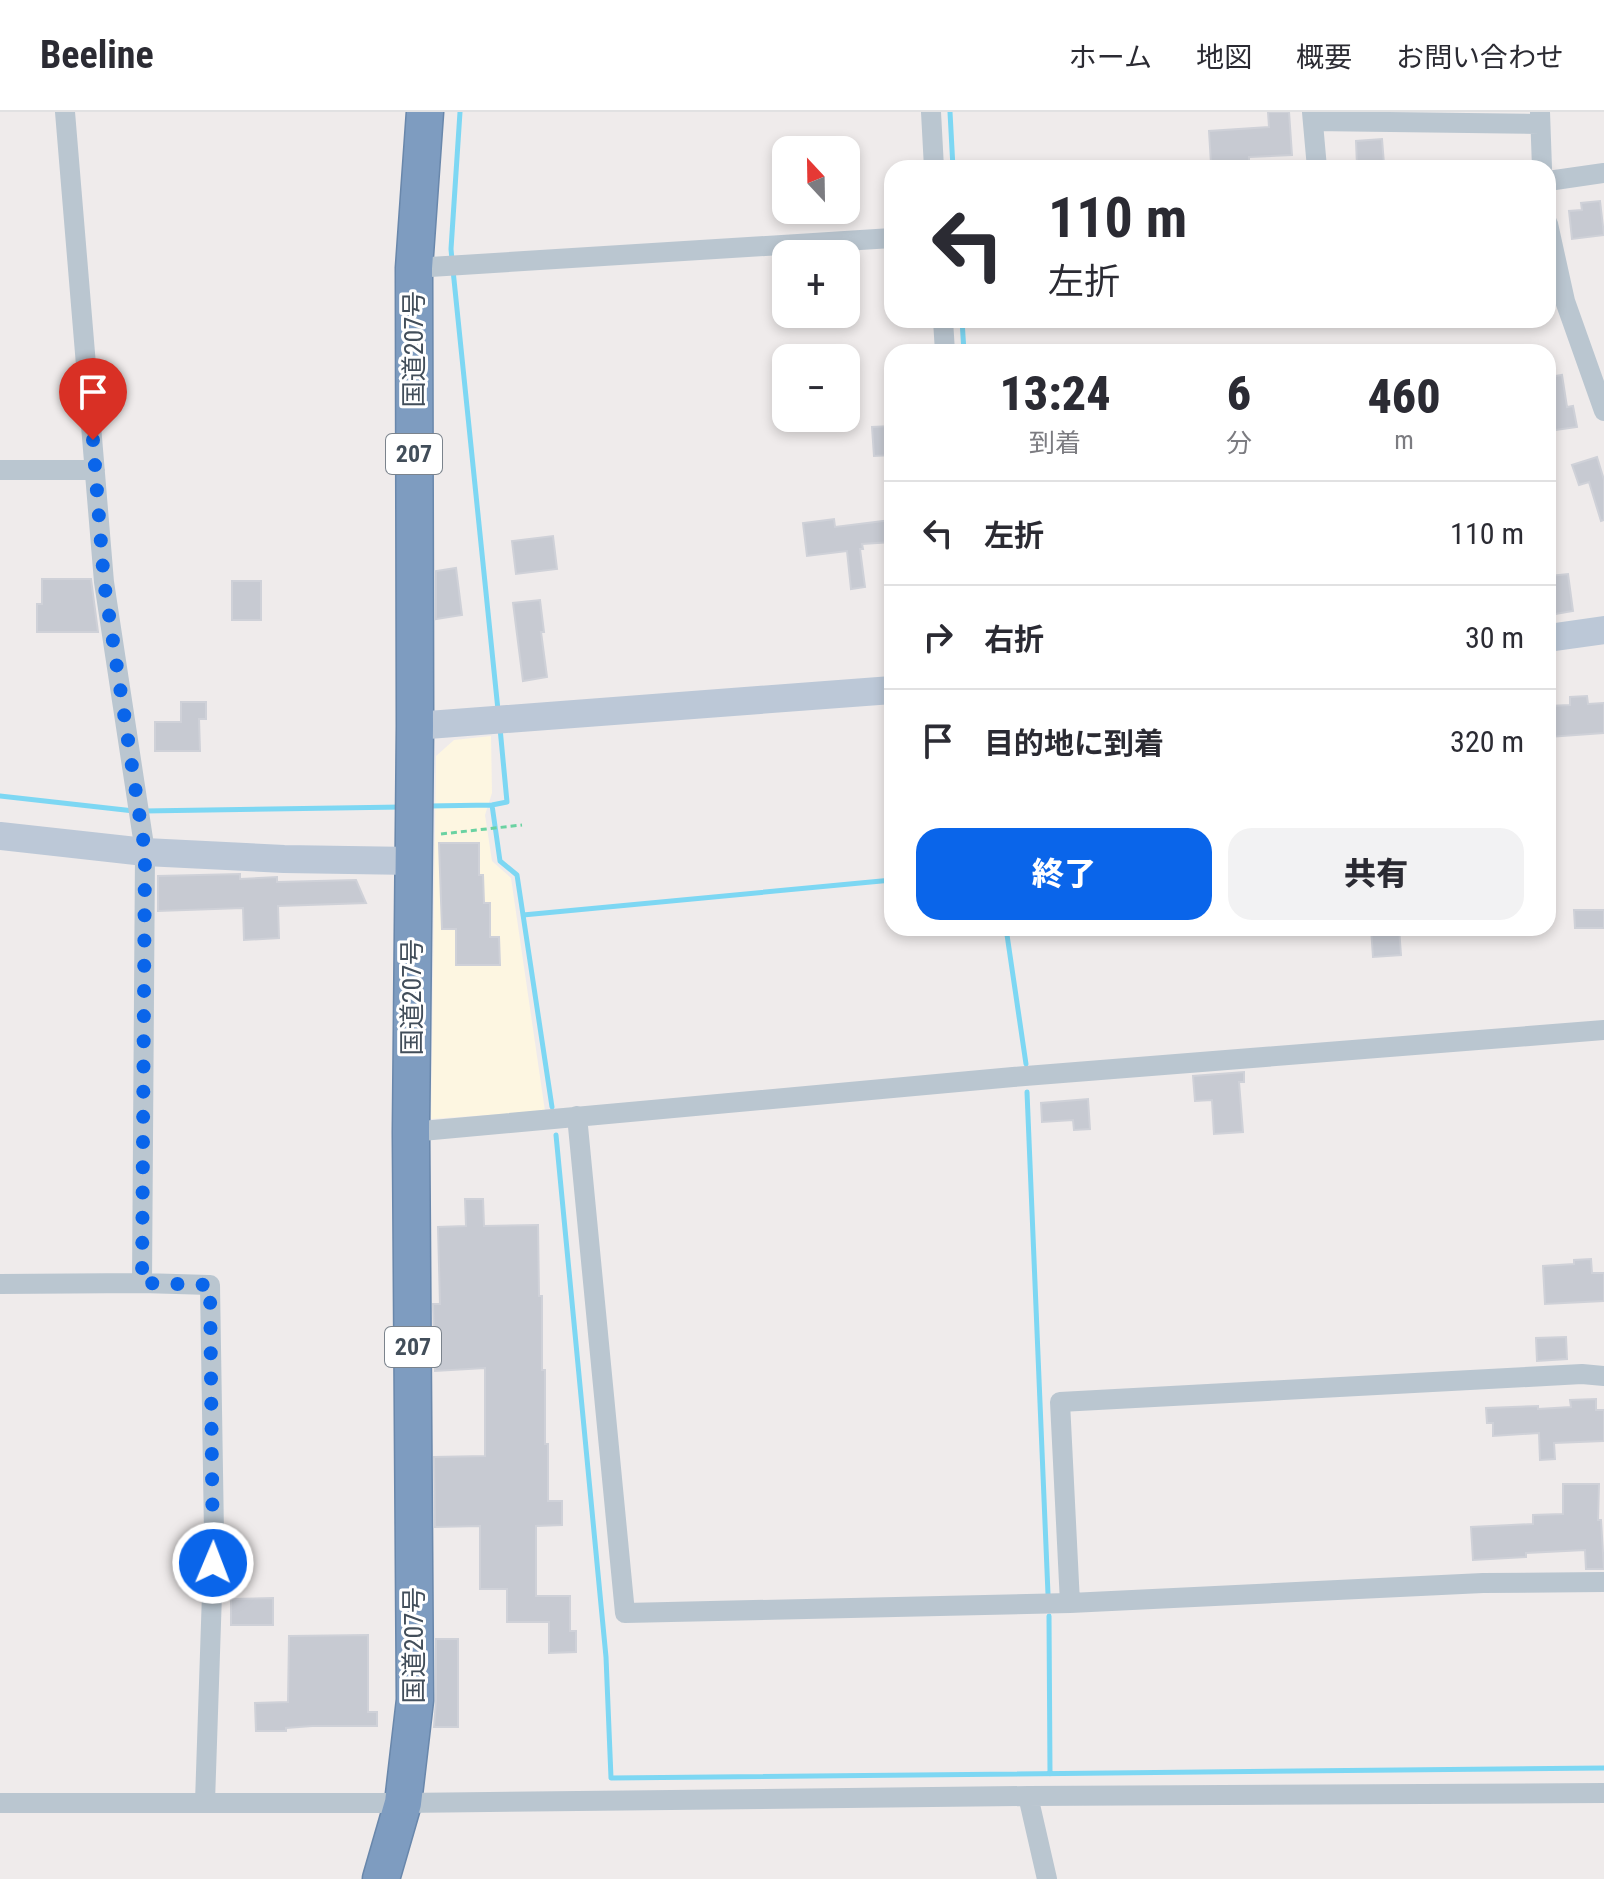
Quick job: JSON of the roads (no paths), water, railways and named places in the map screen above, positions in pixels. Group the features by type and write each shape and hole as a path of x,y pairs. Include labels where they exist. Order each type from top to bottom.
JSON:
{"highway":[{"name":"国道207号","path":"381,1879 403,1803 415,1700 411,1132 415,726 414,268 425,112"}],"street":[{"path":"65,112 104,582 145,852 142,1283"},
{"path":"931,112 934,160"},
{"path":"1316,160 1312,116 1540,118 1542,160"},
{"path":"1556,180 1604,173"},
{"path":"414,268 884,239"},
{"path":"1556,260 1565,301 1604,411"},
{"path":"0,470 95,470"},
{"path":"1556,637 1604,630"},
{"path":"415,726 884,691"},
{"path":"0,836 145,852 284,859 414,826"},
{"path":"411,1132 1013,1077 1604,1030"},
{"path":"577,1116 625,1613 1070,1603 1483,1583 1604,1582"},
{"path":"0,1284 210,1285 214,1534 205,1802"},
{"path":"1070,1603 1060,1402 1582,1374 1604,1376"},
{"path":"0,1803 403,1803 1604,1793"},
{"path":"1028,1796 1047,1879"}],"waterway":[{"path":"452,260 460,112"},
{"path":"950,112 953,160"},
{"path":"453,270 498,710"},
{"path":"962,328 964,344"},
{"path":"428,806 507,802 500,728"},
{"path":"0,796 134,811"},
{"path":"492,805 500,861 517,875 552,1107"},
{"path":"144,811 402,807"},
{"path":"523,915 884,881"},
{"path":"1007,936 1026,1064"},
{"path":"1027,1092 1048,1594"},
{"path":"556,1135 606,1657 611,1778 1604,1768"},
{"path":"1049,1616 1050,1774"}]}
